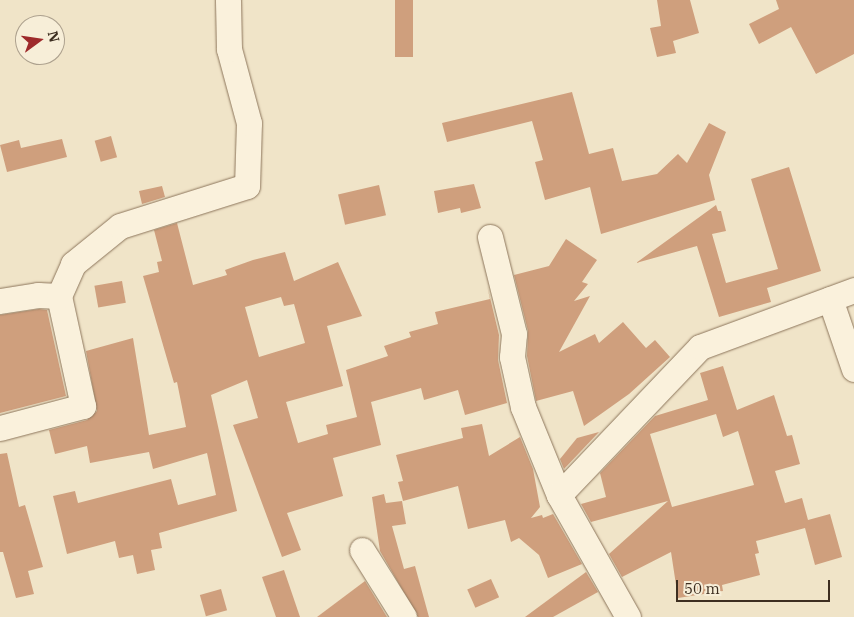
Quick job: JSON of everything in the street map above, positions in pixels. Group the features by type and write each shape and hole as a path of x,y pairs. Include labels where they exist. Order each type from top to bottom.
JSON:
{"street":[{"path":"0,428 83,406 59,296 73,264 120,226 247,186 249,123 229,49 228,0"},
{"path":"490,237 514,334 512,357 523,407 559,495 628,617"},
{"path":"559,495 700,347 854,290"},
{"path":"0,300 38,295 59,296"},
{"path":"830,299 854,369"},
{"path":"362,550 404,617"}],"building":[{"path":"395,0 413,0 413,57 395,57"},
{"path":"657,0 690,0 699,33 673,41 676,53 657,57 650,28 661,26"},
{"path":"776,0 854,0 854,54 816,74 791,27 759,44 749,24 779,9"},
{"path":"572,92 589,154 613,148 622,181 657,174 678,154 687,163 709,123 726,132 709,175 715,200 601,234 590,187 545,200 535,162 543,160 532,121 447,142 442,123"},
{"path":"111,136 117,157 101,162 95,141"},
{"path":"62,139 67,157 7,172 0,145 19,140 21,148"},
{"path":"789,167 821,271 767,288 771,302 719,317 697,246 636,263 716,205 718,211 721,211 726,231 712,234 726,283 778,269 751,179"},
{"path":"474,184 481,208 461,213 460,208 438,213 434,191"},
{"path":"379,185 386,215 345,225 338,194"},
{"path":"162,186 165,197 142,204 139,191"},
{"path":"177,223 193,285 227,275 225,270 253,260 285,252 294,281 338,262 362,316 327,326 343,386 286,402 298,443 328,434 326,425 357,417 346,370 388,356 384,346 411,337 409,332 438,324 435,312 490,299 487,285 499,335 498,360 507,403 465,415 458,390 424,400 421,388 371,402 381,445 333,458 343,496 287,513 301,550 282,557 233,425 258,418 247,380 211,395 237,511 159,533 162,548 151,550 155,570 137,574 133,555 119,558 115,541 67,554 53,496 75,491 78,503 171,479 178,505 216,495 207,453 153,469 149,452 90,463 87,446 55,454 49,430 87,420 97,411 86,351 133,338 149,435 186,427 177,382 174,383 143,276 159,272 157,262 162,261 154,230","holes":["281,297 284,306 294,304 305,343 259,357 245,307"]},
{"path":"566,239 597,260 582,282 588,284 574,301 590,296 559,352 595,334 599,343 623,322 646,348 655,340 670,357 629,394 584,426 573,391 536,401 527,356 528,331 514,275 549,266"},
{"path":"122,281 126,303 98,308 94,286"},
{"path":"39,309 47,310 66,396 0,413 0,315"},
{"path":"723,366 737,410 774,395 787,436 792,435 800,464 775,471 785,503 802,498 808,520 830,514 842,557 815,565 805,528 756,541 759,553 755,554 760,575 722,585 723,591 678,598 671,552 622,577 609,554 668,501 591,522 581,504 606,497 600,473 655,416 708,400 700,373","holes":["716,414 723,437 738,431 754,485 672,507 650,434"]},
{"path":"482,424 489,456 520,437 533,469 540,507 531,518 542,515 543,518 553,514 582,564 548,578 539,555 519,538 511,542 505,520 468,529 458,486 403,501 398,482 403,481 396,455 463,438 461,428"},
{"path":"599,432 564,469 560,459 577,438"},
{"path":"7,453 19,507 25,505 43,567 28,571 34,594 16,598 3,552 0,552 0,454"},
{"path":"384,494 386,503 402,501 406,524 392,526 404,569 415,566 429,617 418,617 380,551 372,497"},
{"path":"284,570 300,617 276,617 262,577"},
{"path":"586,572 598,592 553,617 525,617"},
{"path":"491,579 499,597 475,608 467,590"},
{"path":"365,581 387,617 317,617"},
{"path":"221,589 227,610 206,616 200,595"}]}
